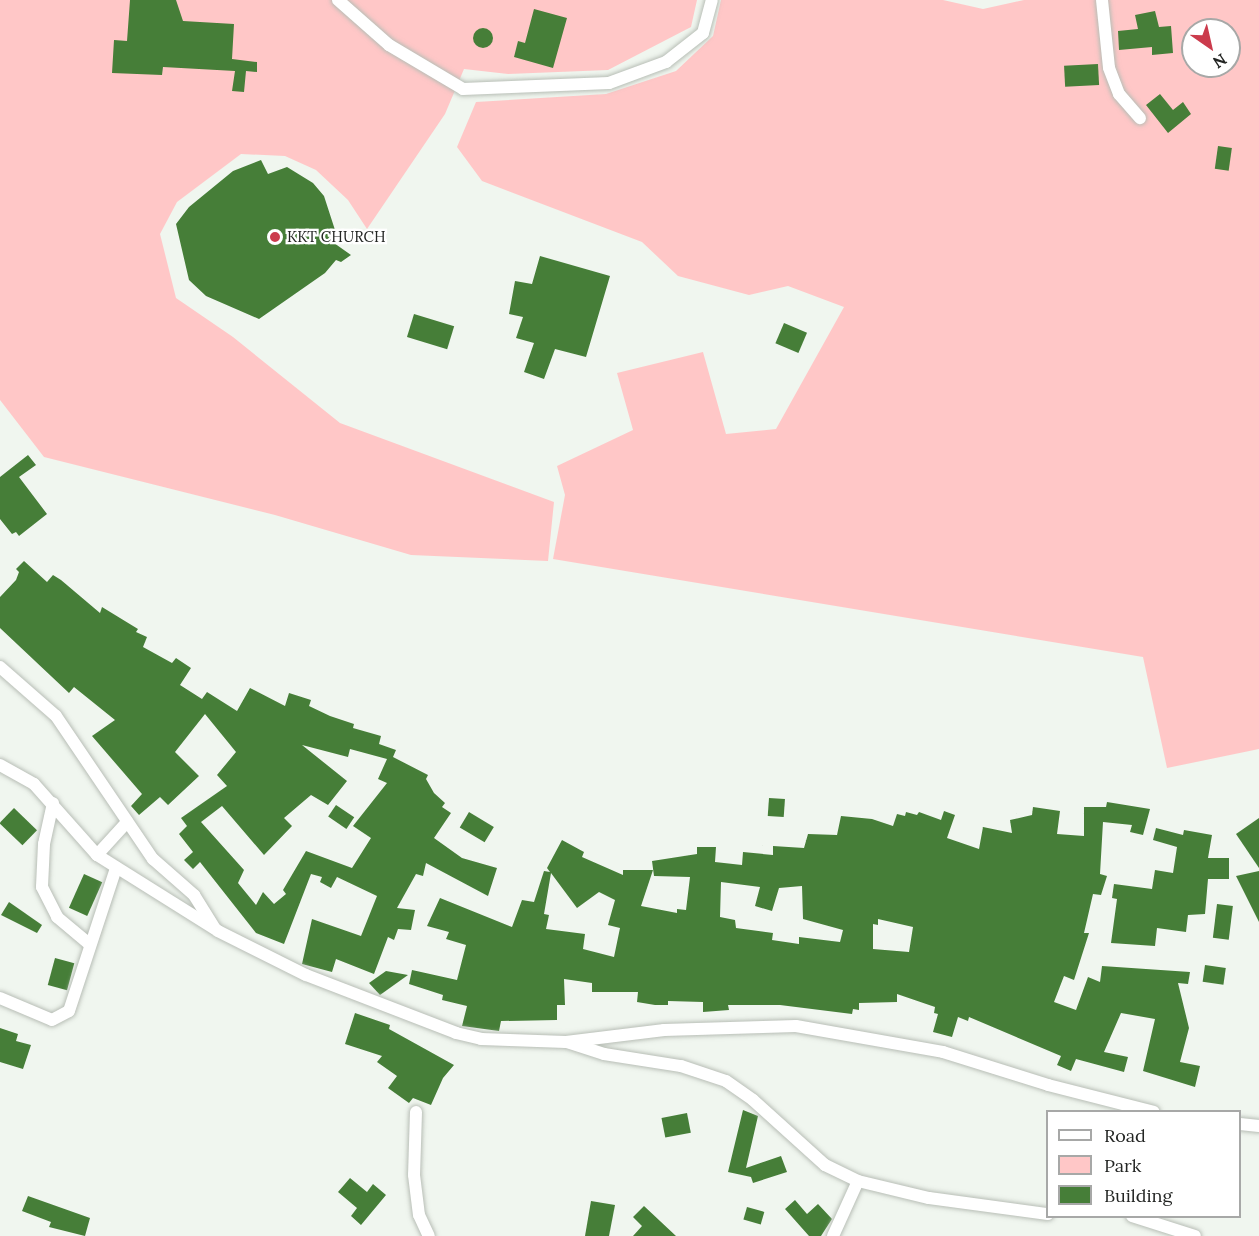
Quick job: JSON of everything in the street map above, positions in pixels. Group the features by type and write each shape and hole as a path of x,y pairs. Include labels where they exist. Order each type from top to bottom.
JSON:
{"street":[{"path":"338,0 389,45 464,89 609,83 657,66 687,48 703,33 712,0"},
{"path":"1102,0 1109,68 1119,94 1140,118"},
{"path":"0,667 56,716 127,822 164,872 194,895 218,931"},
{"path":"0,765 34,784 97,855 218,931 306,975 456,1033 481,1039 566,1042 664,1029 796,1026 943,1052 1048,1085 1146,1110"},
{"path":"53,803 44,844 42,887 57,917 88,943"},
{"path":"97,855 127,822"},
{"path":"0,998 41,1017 60,1019 69,1011 88,943 116,868"},
{"path":"566,1042 604,1054 681,1066 726,1081 753,1100 825,1165 858,1181 939,1200 1046,1214"},
{"path":"416,1112 414,1175 418,1215 429,1236"},
{"path":"1241,1124 1259,1126"},
{"path":"833,1236 858,1181"},
{"path":"1138,1218 1195,1236"}],"green space":[{"path":"0,0 697,0 691,27 608,70 508,74 464,69 445,114 367,229 348,200 316,170 285,156 241,154 177,202 160,234 176,298 233,337 340,423 554,502 548,561 411,555 275,515 44,457 0,400"},
{"path":"721,0 943,0 983,9 1024,0 1259,0 1259,749 1167,768 1143,657 553,559 565,495 557,466 633,430 617,373 703,352 726,434 776,429 844,307 788,286 749,295 678,276 642,242 482,181 457,147 476,102 606,94 676,71 713,36"}],"building":[{"path":"130,0 176,0 183,21 234,24 232,59 257,62 257,72 246,71 244,92 232,91 235,71 163,67 162,75 112,73 114,40 127,41"},
{"path":"534,9 567,18 553,68 514,57 518,41 525,43"},
{"path":"1155,11 1159,27 1171,26 1173,53 1152,55 1152,47 1119,50 1118,31 1138,29 1135,15"},
{"path":"483,28 490,31 493,38 490,45 483,48 476,45 473,38 476,31"},
{"path":"1098,64 1099,85 1065,87 1064,66"},
{"path":"1160,94 1173,110 1183,102 1191,114 1168,133 1146,105"},
{"path":"1218,146 1232,148 1229,171 1215,169"},
{"path":"261,160 268,174 287,167 313,183 324,196 335,230 334,243 351,255 341,262 336,260 325,273 259,319 206,296 189,280 176,224 189,207 233,171"},
{"path":"540,256 610,276 586,357 555,349 544,379 524,372 534,343 516,338 523,317 509,314 515,281 532,284"},
{"path":"414,314 454,326 447,349 407,337"},
{"path":"784,323 807,333 798,353 775,343"},
{"path":"28,455 36,465 19,477 47,514 19,536 16,532 12,534 0,519 0,477"},
{"path":"24,561 47,582 53,575 100,613 102,607 138,629 136,632 147,637 143,647 172,663 176,658 191,668 180,685 202,699 207,692 237,711 250,688 285,706 289,693 311,700 309,706 354,724 353,728 381,736 379,744 396,750 393,757 428,775 426,779 434,793 445,803 442,807 451,813 434,838 462,858 497,868 488,896 426,863 423,876 416,874 397,908 415,910 411,930 398,929 394,940 388,937 374,974 336,959 332,972 302,964 312,919 361,936 377,896 337,877 331,888 320,882 322,877 311,874 284,944 256,933 200,862 193,869 184,860 193,852 179,834 187,826 181,818 227,786 217,775 236,752 205,714 175,752 199,776 168,805 160,797 139,815 131,806 142,794 92,736 115,720 74,687 69,693 0,628 0,597 16,580 19,572 16,569","holes":["302,745 348,757 350,749 387,759 378,779 387,783 353,826 371,838 352,868 306,851 283,890 286,894 274,904 263,892 256,905 238,883 244,870 201,822 222,806 264,855 292,826 284,818 311,795 328,805 347,781"]},
{"path":"769,798 785,799 784,817 768,816"},
{"path":"1107,802 1150,809 1143,835 1130,832 1132,825 1103,822 1100,874 1107,876 1101,895 1093,894 1084,933 1089,933 1074,980 1064,976 1054,1002 1076,1010 1088,977 1100,982 1102,966 1190,972 1188,984 1178,983 1189,1028 1180,1062 1200,1066 1195,1087 1143,1071 1155,1019 1121,1013 1104,1052 1128,1057 1124,1072 1076,1059 1071,1071 1057,1065 1061,1056 969,1017 968,1021 958,1017 952,1037 933,1032 938,1014 934,1013 935,1007 897,994 897,1002 859,1003 859,1010 853,1009 852,1014 780,1005 728,1005 729,1010 703,1012 703,1002 668,1001 668,1005 655,1005 637,1002 638,992 592,992 592,983 564,979 565,1005 557,1005 557,1020 501,1021 499,1031 462,1026 467,1006 442,1000 443,995 409,984 412,970 457,980 466,945 446,939 449,932 427,926 440,898 512,927 522,900 534,902 544,871 550,872 547,868 562,840 584,852 582,857 623,875 623,870 653,870 641,906 677,913 677,909 686,910 690,877 654,876 652,861 697,854 697,847 716,847 715,862 742,865 743,852 773,855 773,846 804,848 808,834 837,835 841,816 872,819 893,826 897,814 905,816 906,812 917,815 919,812 941,820 944,811 955,815 947,838 979,849 983,827 1012,833 1010,820 1032,815 1033,807 1060,811 1057,834 1084,836 1084,807 1106,807","holes":["551,873 577,908 599,892 615,900 608,925 620,928 614,957 583,949 585,934 546,929 549,915 544,914","721,882 760,887 755,906 772,911 779,888 802,886 803,919 843,930 840,942 799,937 799,944 772,940 773,933 736,928 735,920 720,917","878,919 913,927 909,952 873,949 873,924 878,925"]},
{"path":"336,805 354,817 346,829 328,817"},
{"path":"14,808 37,830 22,845 0,824"},
{"path":"469,812 494,827 485,842 460,827"},
{"path":"1259,818 1259,868 1236,834"},
{"path":"1156,828 1183,835 1184,830 1212,835 1208,858 1229,858 1229,879 1208,879 1205,914 1188,915 1186,932 1157,928 1155,946 1111,943 1117,899 1112,898 1114,884 1152,889 1155,870 1173,873 1177,847 1153,840"},
{"path":"1259,871 1259,922 1236,876"},
{"path":"84,874 102,882 87,916 69,908"},
{"path":"9,902 42,925 37,933 1,915"},
{"path":"1217,904 1233,906 1229,940 1213,938"},
{"path":"55,958 74,963 67,990 48,985"},
{"path":"1205,965 1226,968 1223,985 1203,982"},
{"path":"386,971 408,975 380,995 369,983"},
{"path":"355,1013 390,1025 389,1029 454,1065 443,1078 431,1105 413,1098 409,1103 388,1088 397,1076 377,1062 382,1056 345,1044"},
{"path":"0,1028 18,1034 16,1041 31,1045 23,1069 0,1062"},
{"path":"743,1110 758,1116 746,1168 781,1156 787,1172 753,1183 751,1177 728,1172"},
{"path":"687,1113 691,1133 665,1138 661,1118"},
{"path":"350,1178 367,1192 373,1184 386,1195 361,1225 351,1216 357,1208 338,1192"},
{"path":"28,1196 90,1218 85,1236 49,1227 51,1222 22,1211"},
{"path":"795,1200 807,1214 818,1204 832,1219 821,1236 809,1236 785,1209"},
{"path":"591,1201 615,1205 609,1236 585,1236"},
{"path":"644,1206 676,1236 633,1236 642,1226 633,1217"},
{"path":"747,1207 764,1212 761,1224 743,1219"}],"place":[{"name":"KKT CHURCH","path":"275,237"}]}
